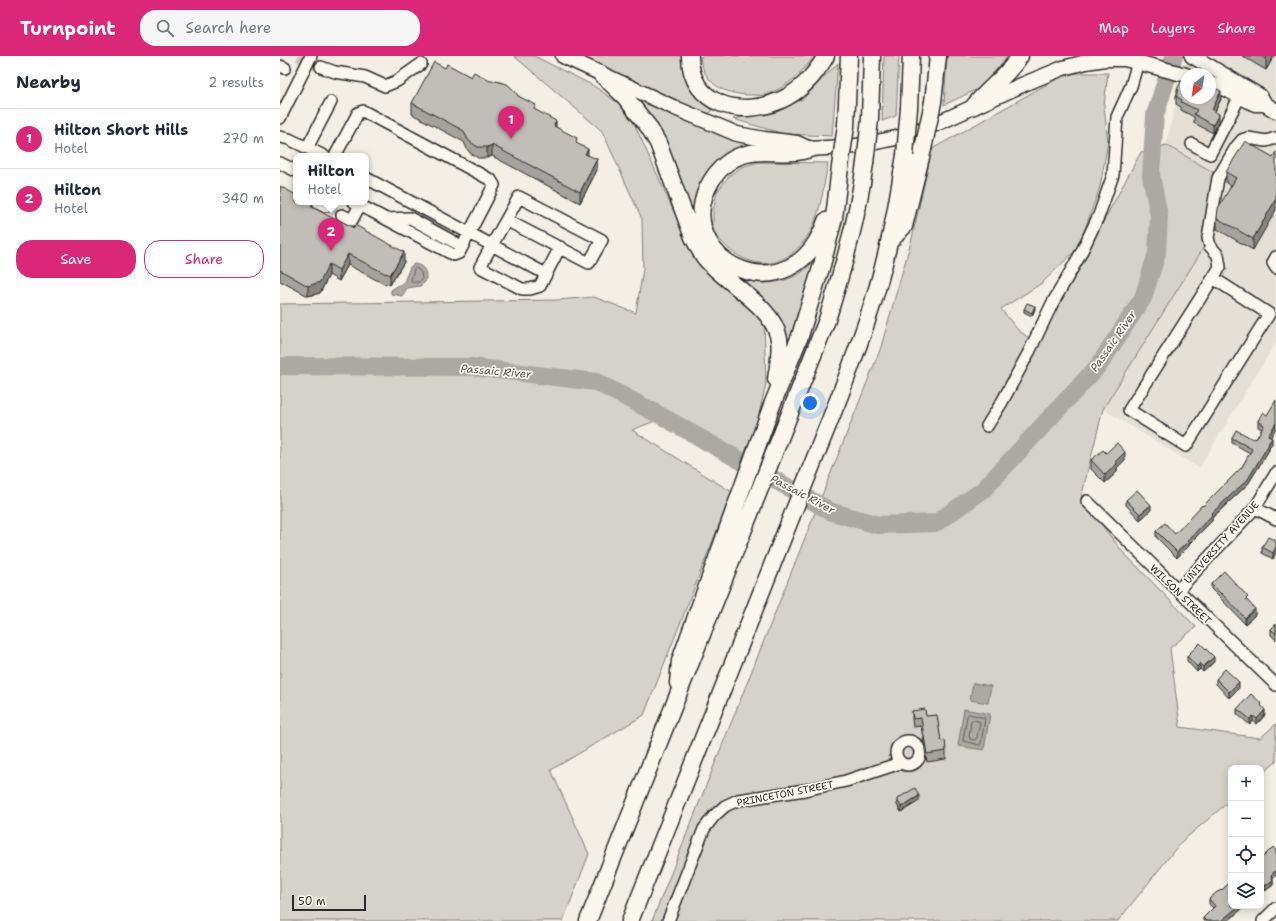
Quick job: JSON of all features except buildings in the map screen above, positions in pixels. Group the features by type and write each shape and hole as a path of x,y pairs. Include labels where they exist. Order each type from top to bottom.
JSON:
{"highway":[{"path":"690,56 692,72 703,93 725,105 740,108 774,103 793,93 813,76 826,56"},
{"path":"676,702 680,661 756,454 772,406 800,336 822,265 834,218 836,192 846,126 849,56"},
{"path":"588,921 830,313 848,252 856,218 865,163 870,119 872,56"},
{"path":"630,921 859,345 889,242 905,155 911,56"},
{"path":"889,242 904,226 933,102 938,56"},
{"path":"974,106 986,92 1007,73 1020,56"},
{"path":"601,74 636,110 658,143 700,252 711,264 758,306 772,321 776,328 779,338 780,355 772,406"},
{"path":"810,149 796,152 762,152 748,154 737,157 725,165 710,182 705,195 702,210 704,229 713,248 731,265 752,273 770,274 791,267 804,258 819,238 836,192"}],"main road":[{"path":"563,56 675,108 737,134 764,140 797,143 810,149 857,146 896,138 938,123 1030,82 1069,67 1105,59 1125,59 1180,73"},
{"path":"1195,58 1260,96 1270,108"},
{"path":"1216,86 1256,104 1270,108"}],"street":[{"path":"280,118 311,56"},
{"path":"987,426 1029,352 1052,304 1080,255 1099,215 1113,175 1117,117 1141,63"},
{"path":"322,67 335,72 365,77 385,86 397,81 421,64"},
{"path":"1192,144 1210,154 1240,96"},
{"path":"307,148 332,102"},
{"path":"337,153 358,113 363,111 491,180 494,185 458,253 454,255 359,205"},
{"path":"280,137 289,139 318,153"},
{"path":"1213,278 1269,314 1186,446 1129,410 1213,278 1220,267 1218,255 1210,246 1208,238 1218,178 1236,147 1242,140 1248,138 1266,141 1276,138"},
{"path":"280,163 293,170"},
{"path":"369,180 546,274"},
{"path":"400,196 410,218"},
{"path":"506,220 589,263 602,240 519,197 506,220 492,245 480,267 522,290 540,286 560,248"},
{"path":"342,215 352,220 357,205"},
{"path":"386,219 410,218 456,243"},
{"path":"1276,257 1273,263 1276,268"},
{"name":"UNIVERSITY AVENUE","path":"1178,590 1255,508 1276,473"},
{"name":"WILSON STREET","path":"1087,501 1276,684"},
{"path":"1255,508 1276,519"},
{"name":"PRINCETON STREET","path":"668,921 704,829 714,816 726,806 738,800 805,790 846,781 900,763"},
{"path":"1262,921 1276,908"}],"shaded area":[{"path":"514,56 534,56 594,86 628,110 694,256 701,267 726,286 764,320 766,384 755,431 745,454 670,415 632,430 732,492 644,715 551,770 589,854 563,921 280,921 280,304 557,300 594,297 636,313 643,269 642,219 602,131"},
{"path":"579,56 681,56 686,81 689,87 698,99 712,110 706,116"},
{"path":"701,56 815,56 799,74 787,84 773,92 765,95 746,95 724,90 713,83 704,71"},
{"path":"884,56 899,56 896,116 882,121"},
{"path":"947,56 1007,56 984,86 944,105"},
{"path":"1187,56 1276,56 1276,342 1199,468 1103,409 1204,247 1213,172 1166,145 1180,86 1180,104 1216,104 1216,68 1184,68"},
{"path":"838,63 832,136 784,134 733,119 771,112 803,99"},
{"path":"1067,73 1108,73 1104,106 1108,142 1100,187 1078,248 1042,283 1001,309 1018,330 1037,344 1141,152 1166,145 1213,172 1204,247 1103,409 1081,498 1122,551 1196,627 1170,648 1180,727 1260,738 1276,724 1276,762 1264,772 1264,765 1228,765 1228,803 1181,842 1118,921 652,921 880,350 912,238 932,149"},
{"path":"640,100 723,136 753,144 738,150 695,214 691,213 639,102"},
{"path":"759,162 828,163 820,206 811,231 798,248 777,262 752,262 739,256 727,247 713,232 713,211 717,192 729,176 741,167"},
{"path":"812,263 814,264 811,275 787,347 735,278 735,275 758,283 775,282 800,273"}],"water":[{"path":"414,264 423,268 426,276 425,282 420,286 407,288 402,296 391,294 391,290 404,282 410,267"},
{"path":"973,683 991,686 988,703 970,700"},
{"path":"964,709 990,714 984,750 958,746"}],"waterway":[{"name":"Passaic River","path":"280,366 472,367 596,382 656,413 832,512 878,525 936,523 983,490 1099,365 1143,298 1157,253 1159,216 1151,175 1155,115 1174,56"}],"tunnel":[{"path":"298,56 321,67"},
{"path":"326,206 342,215"}],"place":[{"name":"Hilton Short Hills","path":"511,139"},
{"name":"Hilton","path":"331,251"}]}
